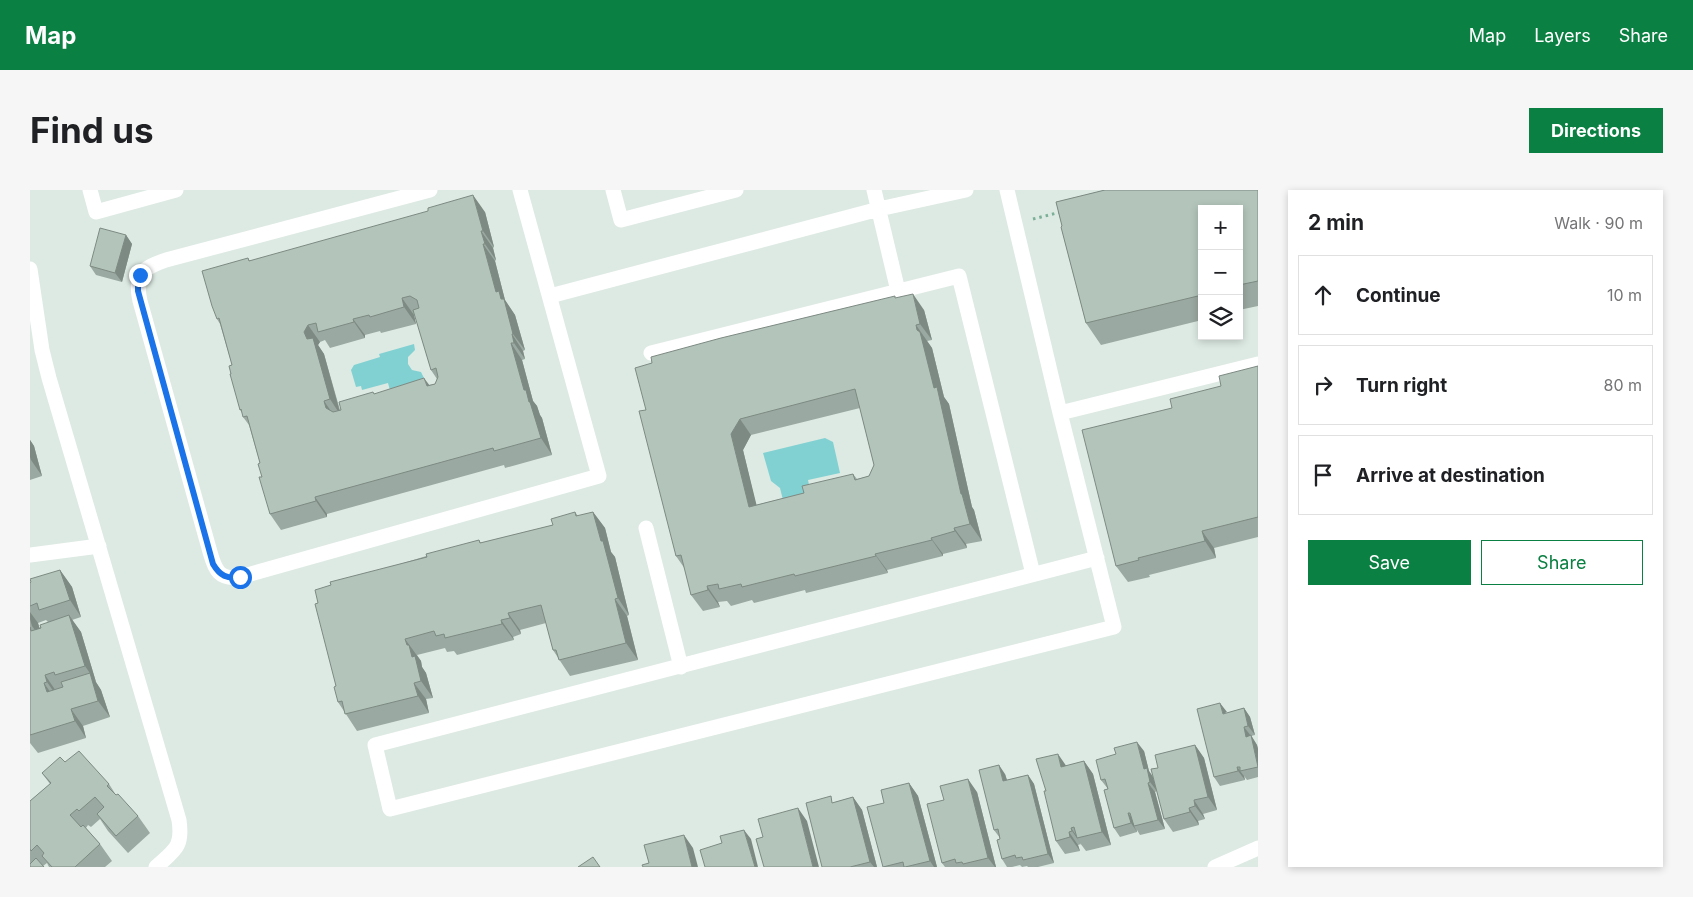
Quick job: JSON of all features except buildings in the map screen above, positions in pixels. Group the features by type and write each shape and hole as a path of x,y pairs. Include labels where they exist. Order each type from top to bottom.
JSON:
{"street":[{"path":"90,190 96,212 167,191"},
{"path":"430,190 166,260 146,269 140,275 138,283 140,301 213,564 218,573 226,577 240,577 598,476 520,190"},
{"path":"613,190 621,220 736,190"},
{"path":"874,190 898,291"},
{"path":"550,296 879,209 966,190"},
{"path":"1007,190 1060,414 1097,558 1114,627 390,809 375,745 1097,558"},
{"path":"30,269 42,350 49,378 179,820 181,836 179,844 156,867"},
{"path":"651,353 959,276 1033,574"},
{"path":"1060,414 1258,364"},
{"path":"646,528 681,667"},
{"path":"30,555 99,546"},
{"path":"1215,867 1258,848"}],"path":[{"path":"1015,223 1062,211"}],"water":[{"path":"414,344 415,350 408,357 408,364 412,370 421,372 424,378 391,394 388,383 362,390 361,386 356,387 351,370 354,365 380,357 379,354"},
{"path":"825,438 833,442 840,473 808,480 811,494 783,500 780,488 771,481 763,453"}],"route":[{"path":"140,275 138,291 213,564 218,573 226,577 240,577"}]}
